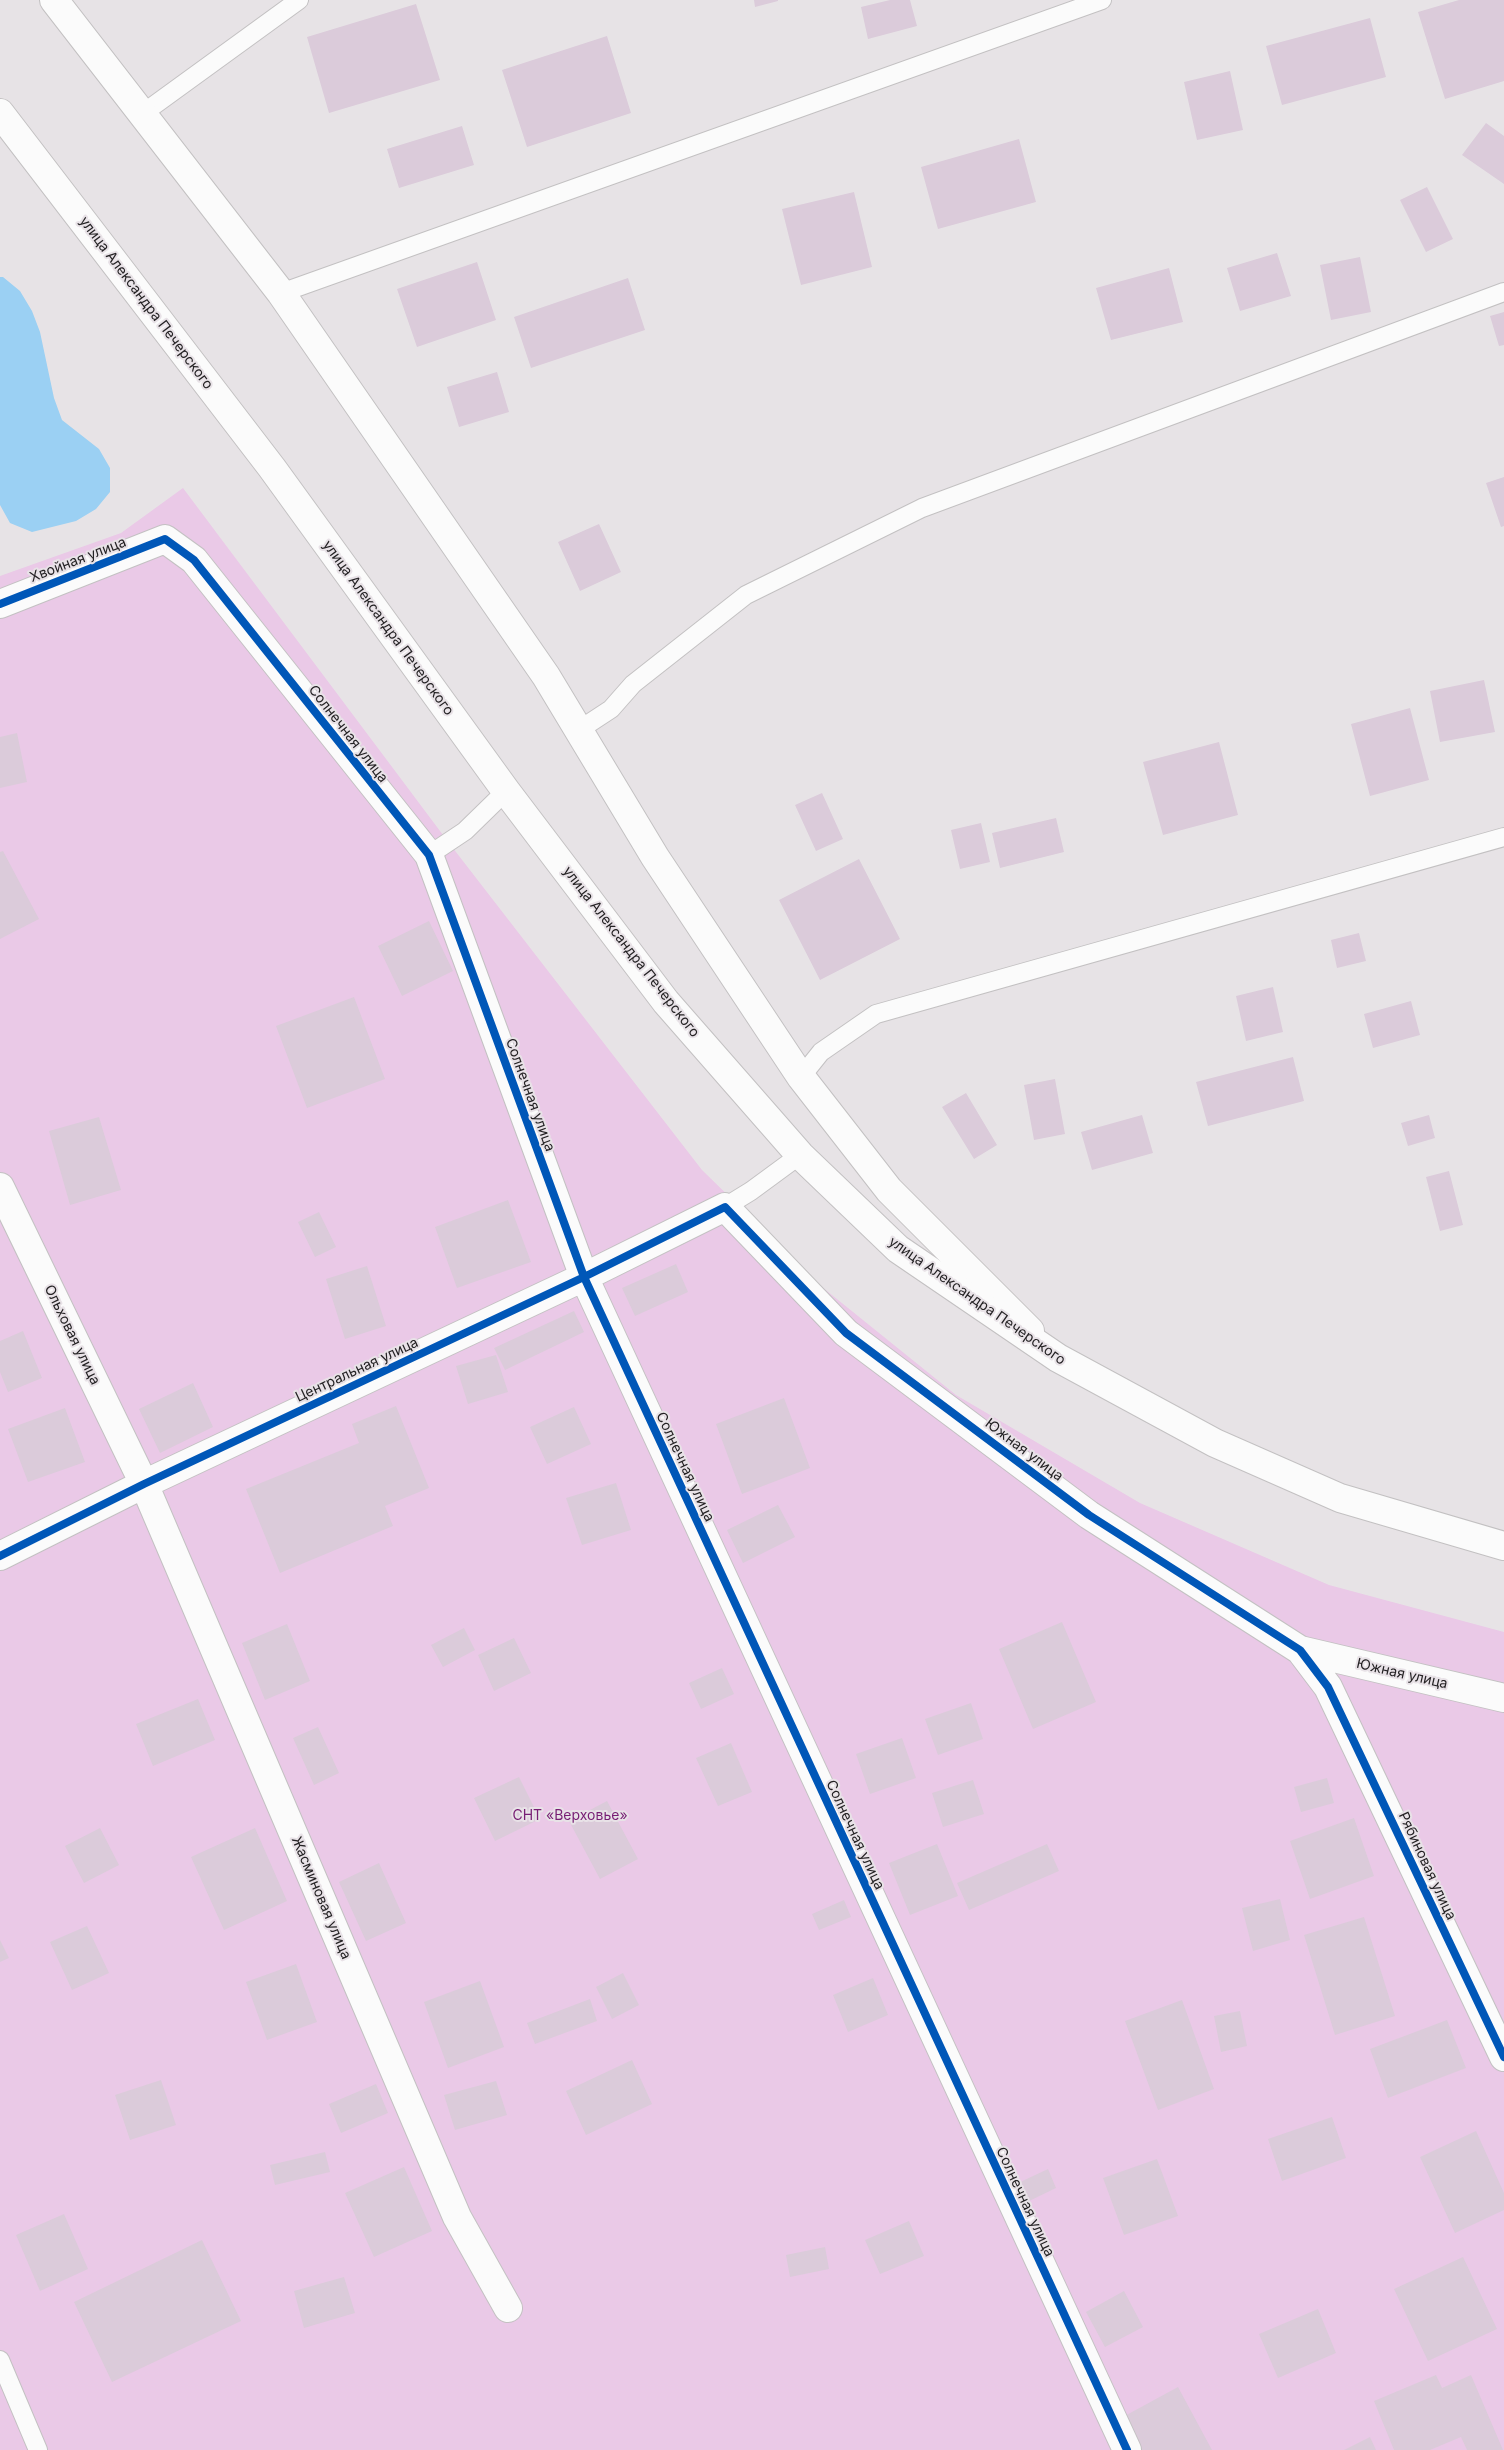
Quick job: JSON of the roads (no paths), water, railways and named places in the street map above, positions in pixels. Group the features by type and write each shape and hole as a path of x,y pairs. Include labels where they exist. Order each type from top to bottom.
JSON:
{"street":[{"path":"54,0 281,293 546,676 655,857 801,1076 889,1190 1058,1358"},
{"name":"улица Александра Печерского","path":"0,113 266,460 506,791 666,1002 800,1155 898,1249 1058,1358 1215,1443 1340,1498 1504,1546"},
{"name":"Хвойная улица","path":"0,604 165,539"},
{"name":"Солнечная улица","path":"165,539 194,560 429,855 584,1277 1127,2450"},
{"name":"Ольховая улица","path":"0,1187 144,1484"},
{"name":"Центральная улица","path":"0,1556 144,1484 584,1277 725,1207"},
{"name":"Южная улица","path":"725,1207 846,1333 1089,1515 1300,1650 1504,1698"},
{"name":"Жасминовая улица","path":"144,1484 456,2217 508,2308"},
{"name":"Южная улица","path":"1300,1650 1328,1686"},
{"name":"Рябиновая улица","path":"1328,1686 1504,2057"}],"lane":[{"path":"142,114 299,0"},
{"path":"281,293 1102,0"},
{"path":"579,730 611,709 633,684 746,595 922,508 1504,292"},
{"path":"429,855 465,831 506,791"},
{"path":"801,1076 821,1052 876,1014 1504,837"},
{"path":"725,1207 751,1191 800,1155"},
{"path":"0,2360 38,2450"}],"water":[{"path":"0,277 3,277 20,291 32,311 40,332 54,398 62,420 99,449 110,468 110,492 96,509 76,521 32,532 10,523 0,505"}],"park label":[{"name":"СНТ «Верховье»","path":"570,1816"}]}
